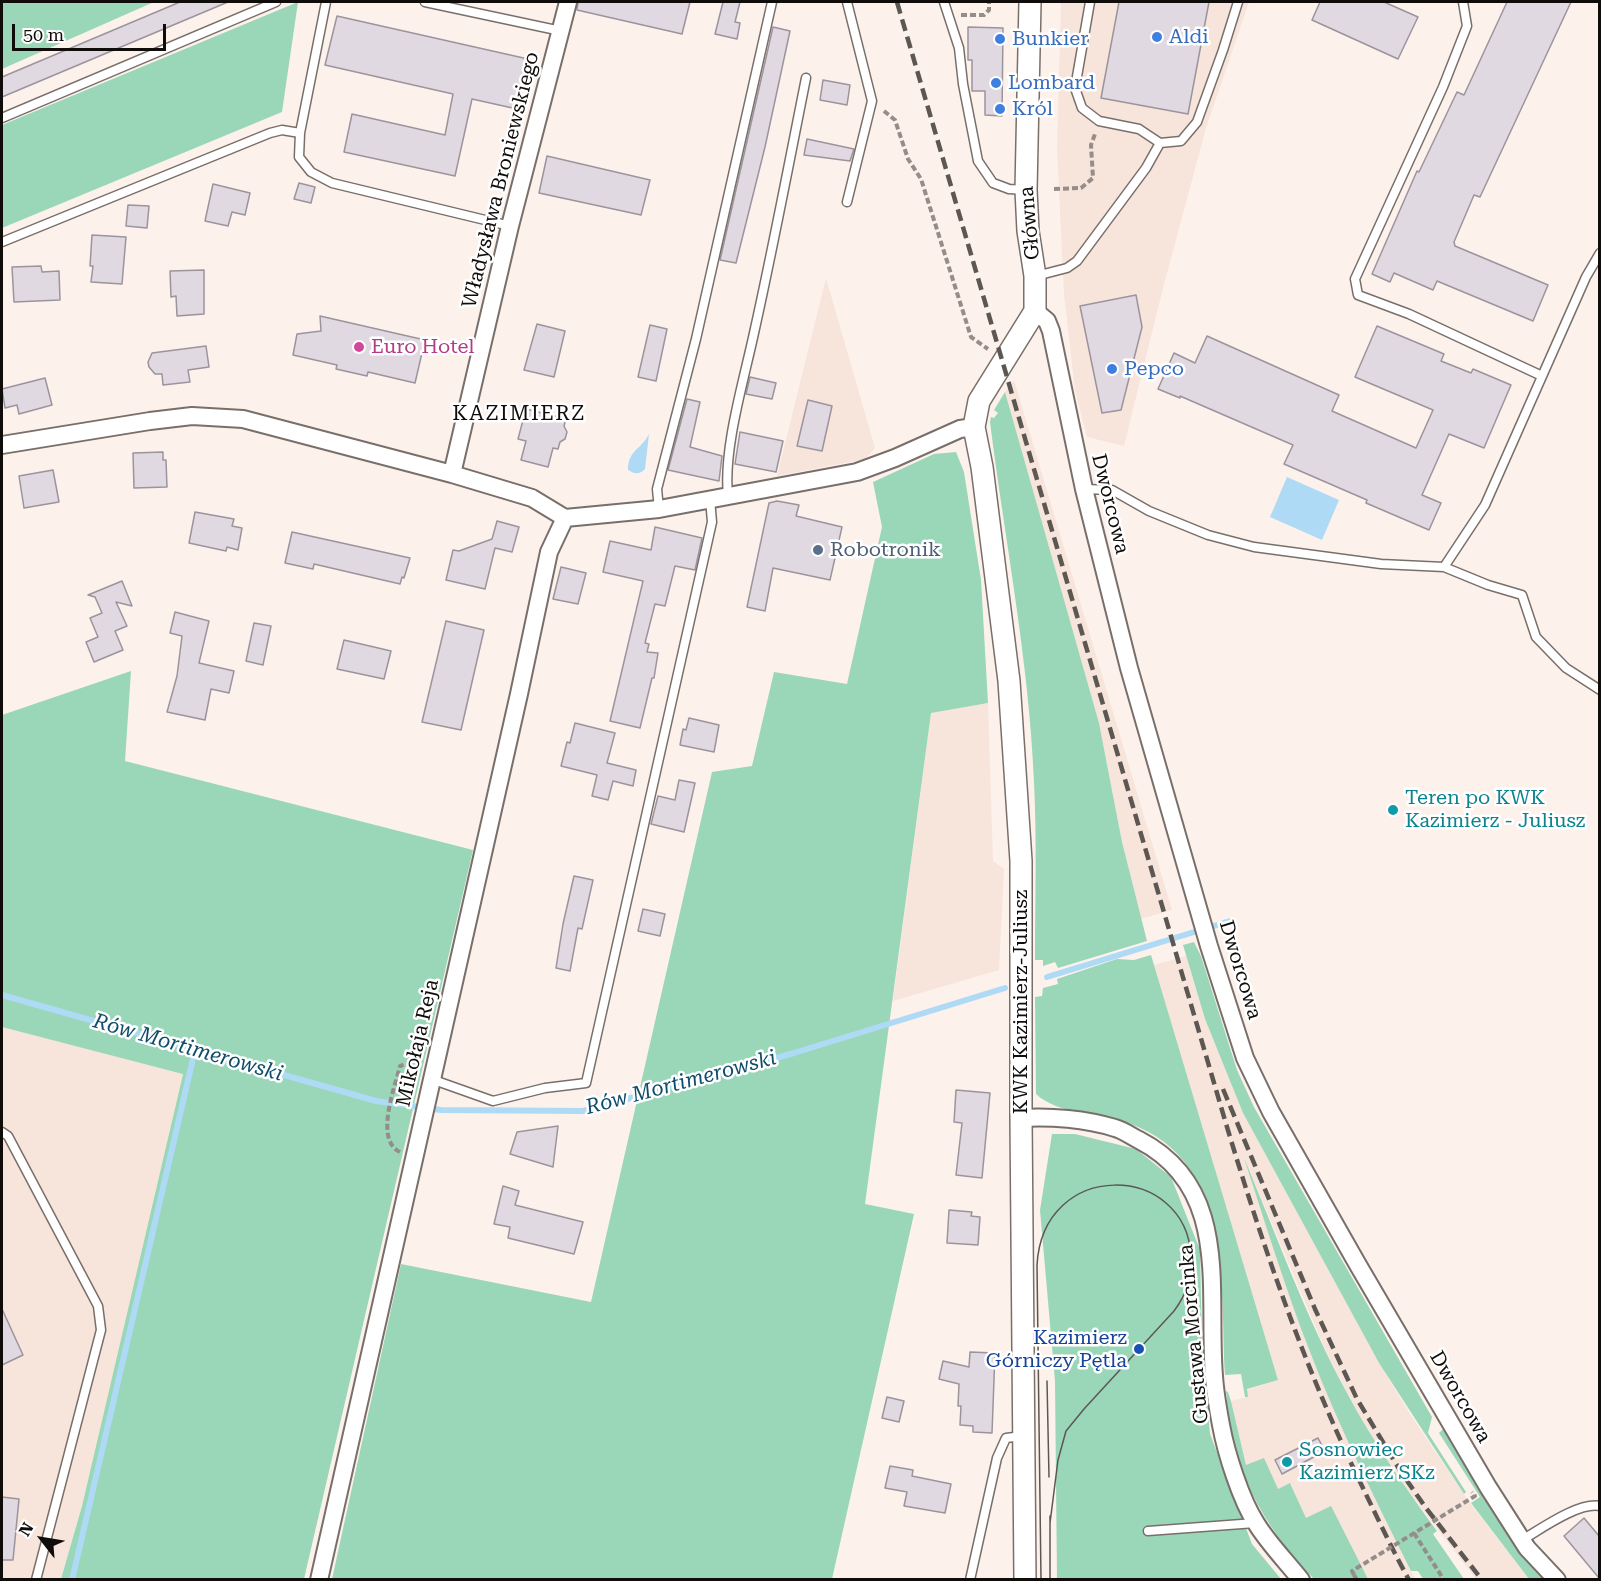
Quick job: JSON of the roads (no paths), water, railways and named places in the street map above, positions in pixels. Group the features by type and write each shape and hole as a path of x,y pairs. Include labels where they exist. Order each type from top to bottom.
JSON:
{"street":[{"name":"Władysława Broniewskiego","path":"452,474 510,226 568,2"},
{"name":"Główna","path":"1030,2 1026,190 1028,231 1035,276 1035,311"},
{"path":"2,445 192,416 243,419 452,474 532,498 565,518 659,509 856,472 960,429 974,427 980,401 1035,311"},
{"name":"Dworcowa","path":"1035,311 1047,321 1051,331 1084,489 1129,668 1209,946 1245,1058 1271,1112 1488,1487 1527,1548 1557,1580"},
{"name":"KWK Kazimierz-Juliusz","path":"974,427 982,466 1009,681 1021,861 1025,1580"},
{"name":"Mikołaja Reja","path":"319,1580 549,552 565,518"},
{"name":"Gustawa Morcinka","path":"1021,1118 1057,1118 1116,1128 1147,1144 1174,1163 1190,1186 1203,1216 1211,1253 1214,1375 1221,1427 1240,1489 1255,1523 1301,1580"}],"lane":[{"path":"2,118 276,2"},
{"path":"326,2 300,133 299,158 311,172 332,183 510,226"},
{"path":"425,2 561,31"},
{"path":"659,509 657,489 696,339 772,2"},
{"path":"846,2 872,100 848,201"},
{"path":"944,2 959,48 963,84 978,161 993,183 1009,189 1026,190"},
{"path":"1090,2 1075,88 1082,108 1099,121 1139,129 1160,143 1181,141 1197,122 1238,2"},
{"path":"1463,2 1467,26 1443,87 1355,279 1358,295 1408,314 1542,376"},
{"path":"728,495 727,483 733,430 806,78"},
{"path":"2,242 270,133 282,130 300,133"},
{"path":"1035,276 1066,268 1077,261 1146,168 1160,143"},
{"path":"1444,567 1485,505 1586,277 1599,253"},
{"path":"1084,489 1112,490 1149,511 1208,535 1254,547 1381,564 1444,567 1488,585 1522,595 1536,637 1566,668 1599,690"},
{"path":"431,1082 493,1101 545,1088 586,1083 712,522 710,499"},
{"path":"2,1132 8,1136 98,1306 101,1330 36,1580"},
{"path":"970,1580 997,1458 1006,1438 1024,1436"},
{"path":"1522,1540 1578,1509 1591,1505 1599,1506"},
{"path":"1148,1531 1255,1523"}],"water":[{"path":"649,434 645,469 639,473 628,470 630,458"},
{"path":"1287,477 1339,500 1322,540 1270,517"}],"waterway":[{"name":"Rów Mortimerowski","path":"1047,977 1230,921"},
{"name":"Rów Mortimerowski","path":"2,995 376,1101 441,1110 583,1111 794,1053 1005,988"},
{"path":"72,1580 195,1050"}],"tram line":[{"path":"1041,1580 1037,1265 1045,1230 1063,1205 1087,1190 1114,1185 1142,1189 1166,1203 1183,1225 1191,1256 1188,1285 1174,1311 1066,1431 1058,1460 1050,1523"},
{"path":"1047,1381 1049,1477"},
{"path":"1050,1516 1050,1580"}],"railway":[{"path":"897,2 1253,1212 1321,1396 1362,1486 1409,1580"},
{"path":"1223,1089 1315,1309 1357,1399 1401,1472 1482,1580"}],"place":[{"name":"Aldi","path":"1157,37"},
{"name":"Bunkier","path":"1000,39"},
{"name":"Lombard","path":"996,83"},
{"name":"Król","path":"1000,109"},
{"name":"Euro Hotel","path":"359,347"},
{"name":"Pepco","path":"1112,369"},
{"name":"Robotronik","path":"818,550"},
{"name":"Teren po KWK Kazimierz - Juliusz","path":"1393,810"},
{"name":"Kazimierz Górniczy Pętla","path":"1139,1349"},
{"name":"Sosnowiec Kazimierz SKz","path":"1287,1462"}],"district":[{"name":"KAZIMIERZ","path":"519,414"}]}
